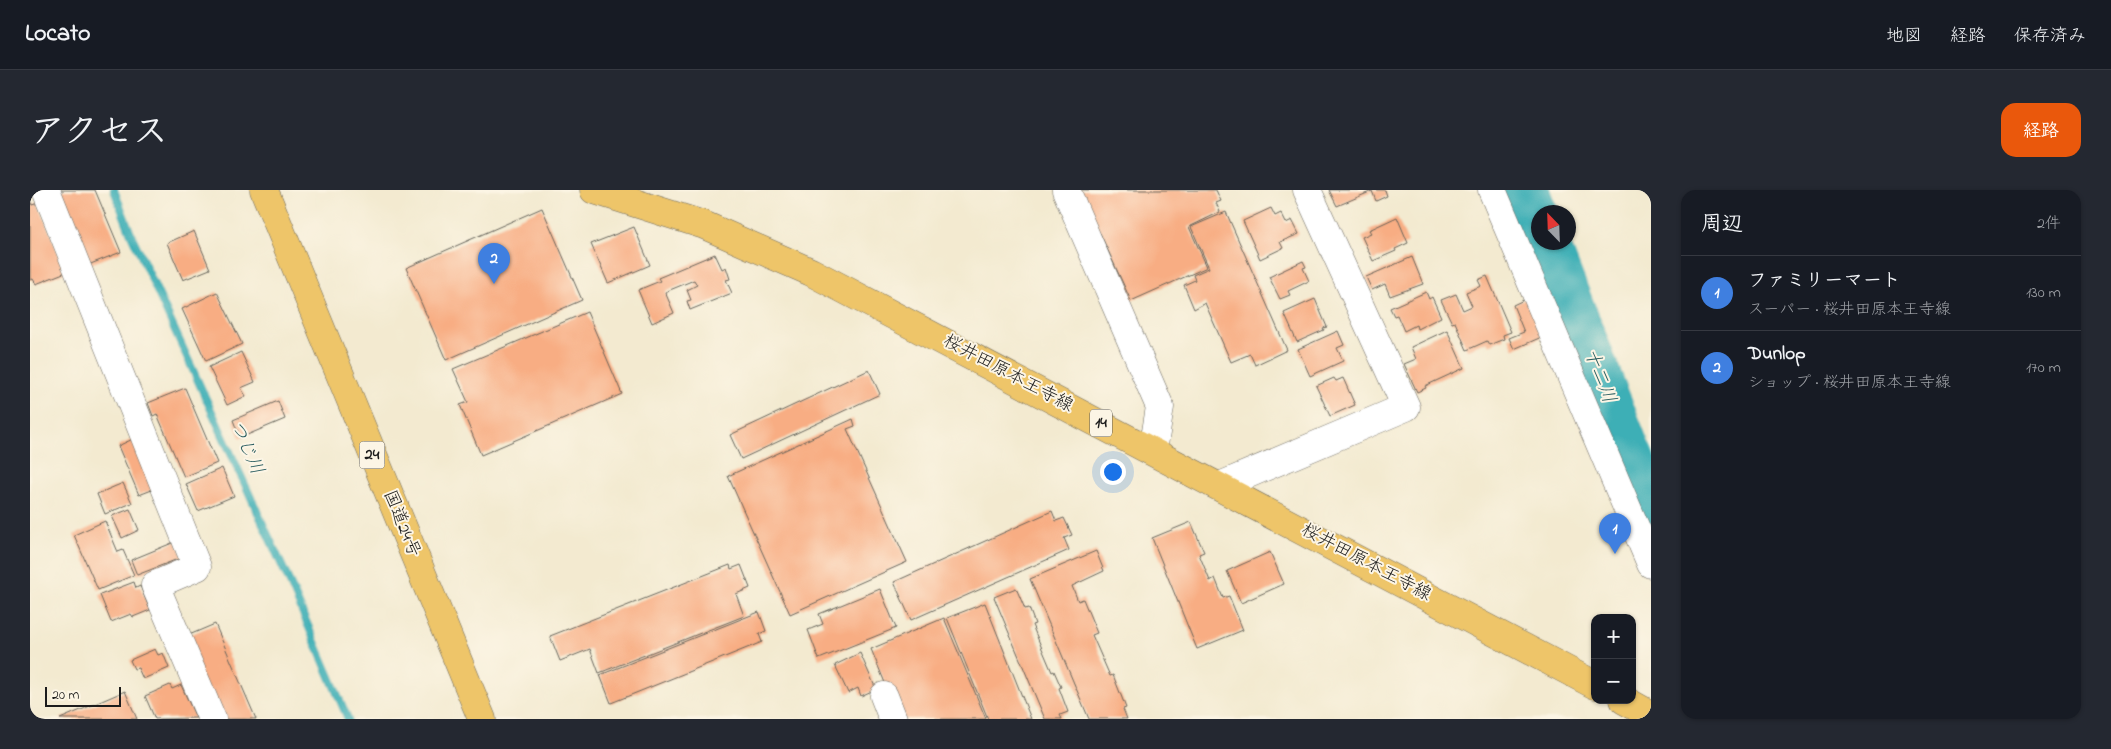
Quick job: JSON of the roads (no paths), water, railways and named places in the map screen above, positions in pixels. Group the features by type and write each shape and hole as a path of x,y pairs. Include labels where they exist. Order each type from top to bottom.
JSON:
{"main road":[{"name":"国道24号","path":"264,190 482,719"},
{"name":"桜井田原本王寺線","path":"594,190 704,225 811,272 1591,683"},
{"path":"1631,704 1651,715"}],"street":[{"path":"46,190 197,567 155,585 212,719"},
{"path":"1066,190 1160,406 1153,451"},
{"path":"1220,486 1406,407 1307,190"},
{"path":"1492,190 1651,564"}],"waterway":[{"name":"つじ川","path":"114,190 131,234 289,581 348,719"},
{"name":"十二川","path":"1526,190 1532,205"},
{"name":"十二川","path":"1549,250 1651,510"}],"place":[{"name":"Dunlop","path":"494,284"},
{"name":"ファミリーマート","path":"1615,554"}]}
